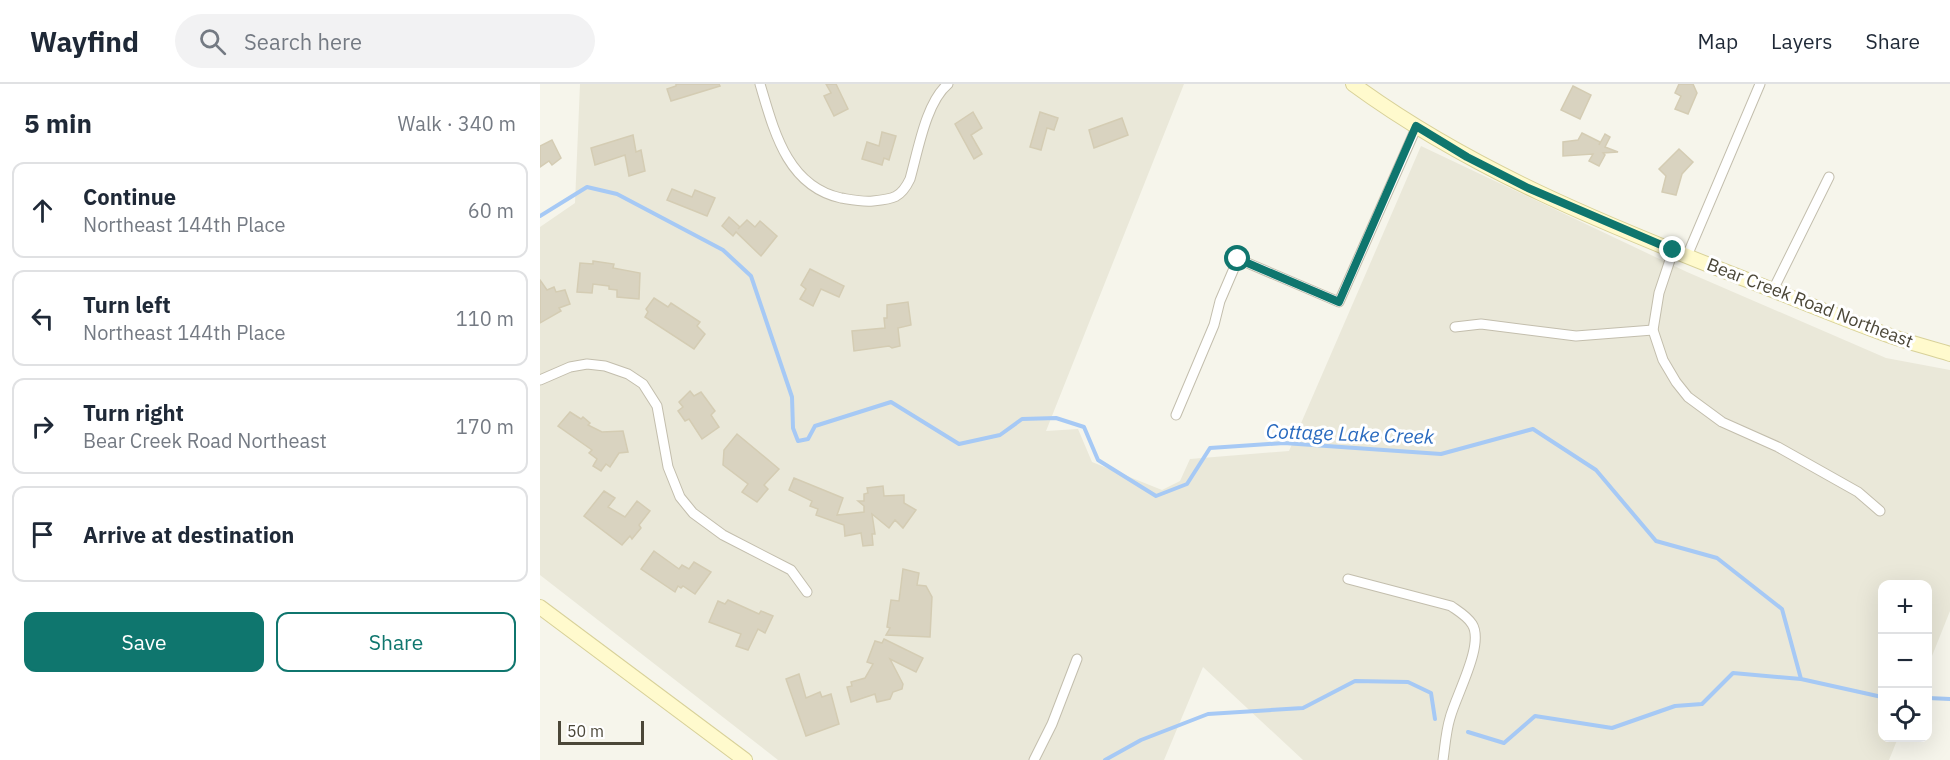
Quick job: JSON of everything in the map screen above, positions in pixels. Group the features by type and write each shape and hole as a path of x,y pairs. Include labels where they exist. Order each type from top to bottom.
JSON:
{"street":[{"path":"760,84 777,137 804,180 828,195 862,202 891,200 904,191 910,179 932,105 941,90 948,84"},
{"name":"Bear Creek Road Northeast","path":"1353,84 1467,157 1528,188 1687,256 1887,335 1950,354"},
{"path":"1687,256 1761,84"},
{"path":"1176,416 1214,326 1220,301 1238,259 1339,302 1416,126"},
{"path":"1773,290 1829,177"},
{"path":"1673,250 1659,294 1653,330 1663,360 1676,382 1688,397 1722,422 1778,447 1858,492 1880,511"},
{"path":"1455,327 1481,324 1576,336 1653,330"},
{"path":"540,380 570,367 587,364 605,366 628,374 643,384 657,406 668,467 680,497 693,513 723,535 791,570 807,592"},
{"path":"1348,579 1451,606 1464,614 1473,625 1476,640 1473,655 1449,718 1443,760"},
{"path":"540,607 741,759"},
{"path":"1034,760 1052,724 1077,659"}],"shaded area":[{"path":"580,84 1184,84 1046,431 1078,429 1092,462 1162,490 1180,481 1190,459 1289,451 1421,146 1687,272 1886,358 1950,370 1950,611 1932,656 1932,580 1878,580 1878,742 1896,742 1889,760 1303,760 1203,667 1164,760 778,760 540,575 540,227 575,203"}],"building":[{"path":"676,84 719,84 720,86 671,101 667,89"},
{"path":"826,84 836,84 848,109 834,116 824,96 831,93"},
{"path":"1679,84 1693,84 1697,93 1688,114 1675,109 1681,96 1675,93"},
{"path":"1573,86 1591,95 1580,119 1561,110"},
{"path":"973,112 982,128 971,135 982,154 974,159 955,124"},
{"path":"1040,112 1058,118 1054,130 1047,128 1041,150 1030,147"},
{"path":"1122,118 1128,135 1094,148 1089,130"},
{"path":"882,132 896,136 889,160 884,158 882,165 862,159 867,142 879,146"},
{"path":"1582,133 1600,142 1599,145 1605,134 1610,137 1605,147 1618,152 1603,153 1605,155 1599,166 1589,161 1593,154 1563,156 1563,142 1578,140"},
{"path":"633,135 636,152 641,150 645,171 629,176 625,155 595,165 591,148"},
{"path":"552,140 561,158 552,165 549,161 540,167 540,146"},
{"path":"1679,149 1693,162 1682,174 1676,195 1662,192 1666,176 1659,169"},
{"path":"672,189 692,197 695,190 715,198 707,216 667,200"},
{"path":"729,217 740,227 747,220 755,227 760,221 777,236 761,256 736,232 733,236 722,226"},
{"path":"593,261 614,264 613,268 640,273 639,299 617,297 617,290 609,289 609,286 593,284 592,293 577,292 580,263 593,264"},
{"path":"810,269 844,286 839,297 821,289 813,306 800,299 806,289 801,285"},
{"path":"540,280 547,290 554,287 556,292 565,290 570,304 559,308 561,311 540,323"},
{"path":"654,298 668,307 671,303 700,322 697,326 705,334 694,349 645,317 648,312 646,309"},
{"path":"908,302 911,325 898,328 900,346 854,351 852,331 885,328 884,318 887,318 887,305"},
{"path":"690,391 694,396 701,392 715,411 711,415 719,427 702,439 689,419 685,421 678,411 683,407 679,402"},
{"path":"570,412 581,419 583,417 590,423 588,425 602,432 623,431 628,452 619,453 610,467 606,464 601,471 593,466 597,459 589,453 592,450 558,426"},
{"path":"737,434 779,469 764,485 768,489 757,502 742,492 748,484 723,465 724,450"},
{"path":"794,478 843,498 837,515 864,512 864,506 858,501 864,501 864,494 868,493 867,488 883,486 884,496 904,495 904,503 916,510 903,528 895,520 889,528 872,514 875,534 872,534 873,545 863,546 861,533 845,536 844,525 816,515 818,509 810,506 812,501 789,490"},
{"path":"604,491 615,498 608,507 625,517 637,501 650,511 632,539 630,536 622,545 584,516"},
{"path":"654,551 679,569 682,565 689,569 694,562 711,572 695,594 683,586 681,588 678,586 675,592 641,569"},
{"path":"903,569 919,573 917,585 926,586 932,597 930,637 886,635 890,628 887,627 891,600 899,601"},
{"path":"728,600 759,614 761,611 773,616 765,633 758,629 748,650 736,646 741,634 709,622 718,601 725,604"},
{"path":"884,639 923,658 916,672 890,659 903,684 902,689 893,692 890,699 877,702 875,694 851,702 847,687 852,686 851,682 865,678 873,664 867,662 875,641 882,643"},
{"path":"799,674 806,698 820,692 822,697 831,694 839,724 806,736 786,679"}],"waterway":[{"name":"Cottage Lake Creek","path":"540,216 587,187 617,194 723,250 751,276 792,397 793,428 798,441 808,439 815,426 891,402 959,444 1000,435 1022,419 1056,418 1084,427 1098,460 1156,496 1187,484 1210,448 1284,443 1441,454 1533,429 1596,470 1656,541 1717,558 1782,609 1801,679 1878,696"},
{"path":"1468,732 1504,743 1535,716 1612,728 1675,706 1702,704 1733,673 1801,679"},
{"path":"1105,760 1141,740 1208,714 1303,708 1355,681 1408,682 1431,693 1435,719"},
{"name":"Cottage Lake Creek","path":"1932,698 1950,699"}],"route":[{"path":"1238,259 1339,302 1416,126 1467,157 1528,188 1673,250"}]}
